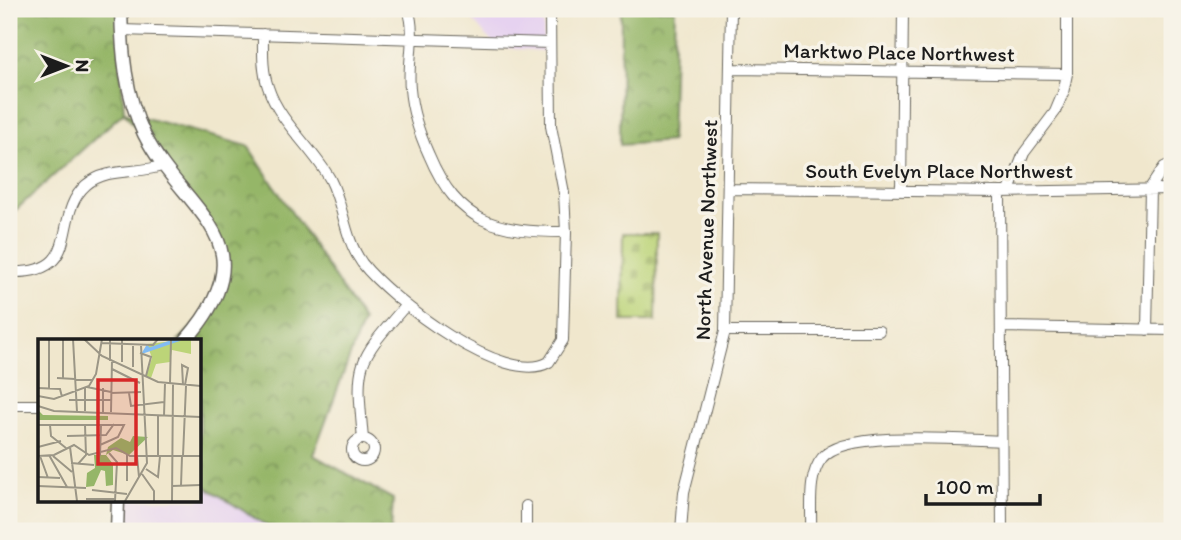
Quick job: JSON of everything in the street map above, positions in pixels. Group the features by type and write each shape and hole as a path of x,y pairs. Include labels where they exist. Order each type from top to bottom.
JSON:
{"main road":[{"path":"121,9 123,66 131,101 145,134 164,165 199,206 221,248 222,272 216,291 187,339"},
{"path":"117,531 118,502"}],"street":[{"path":"408,9 412,41 409,86 413,115 437,174 450,195 471,214 498,228 523,232 566,232"},
{"path":"262,34 264,71 275,102 330,178 350,240 360,260 375,279 442,332 512,366 527,369 542,366 556,355 563,340 566,232 564,193 551,126 550,9"},
{"name":"North Avenue Northwest","path":"681,531 684,492 726,331 731,9"},
{"path":"901,191 903,9"},
{"path":"1002,531 1000,327 1004,192 1024,153 1055,112 1067,74 1068,9"},
{"path":"121,30 412,41 550,43"},
{"name":"Marktwo Place Northwest","path":"730,69 1067,74"},
{"path":"1147,330 1150,188 1164,167 1172,163"},
{"path":"9,272 33,271 55,258 66,237 72,204 87,184 107,173 148,171 164,165"},
{"name":"South Evelyn Place Northwest","path":"729,188 1004,192 1172,189"},
{"path":"363,439 359,390 361,363 369,348 406,305"},
{"path":"1000,327 1172,330"},
{"path":"726,331 879,331"},
{"path":"9,405 38,405"},
{"path":"811,531 815,470 822,458 839,446 892,439 1001,441"},
{"path":"526,506 526,531"}],"shaded area":[{"path":"463,9 544,9 543,51 496,47"},
{"path":"201,484 275,531 123,531 123,502 201,502"}],"green space":[{"path":"9,9 124,9 120,57 124,112 9,216"},
{"path":"621,9 675,9 671,141 620,145"},
{"path":"124,112 248,146 363,321 313,455 393,499 391,531 275,531 201,484 201,339 180,339 214,306 223,256 204,216"},
{"path":"623,233 657,233 656,321 622,321"}]}
